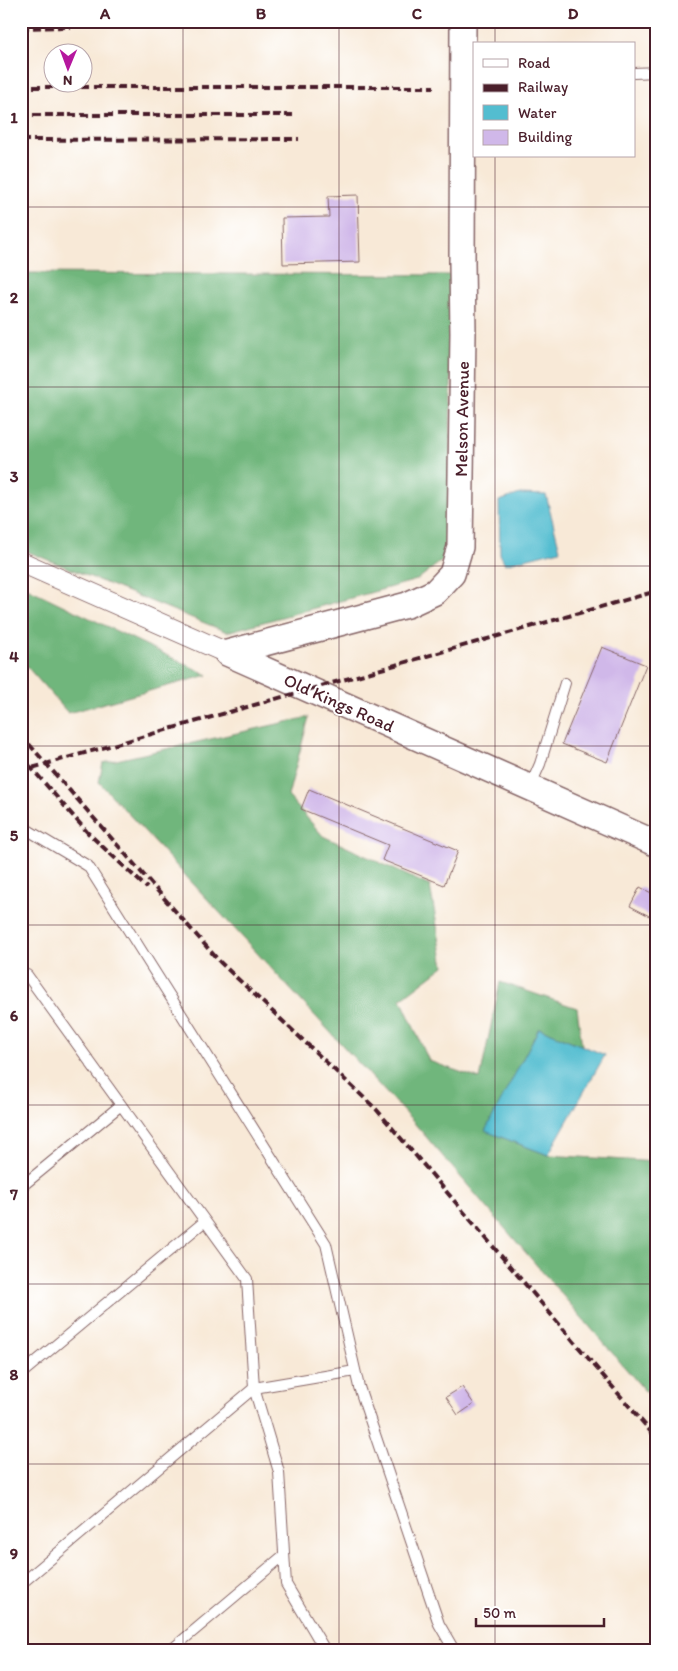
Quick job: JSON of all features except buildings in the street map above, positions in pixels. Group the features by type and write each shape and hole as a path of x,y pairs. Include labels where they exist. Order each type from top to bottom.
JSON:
{"street":[{"name":"Melson Avenue","path":"227,653 407,605 434,592 452,574 460,547 462,263 468,74 463,21"},
{"name":"Old Kings Road","path":"21,562 657,844"}],"lane":[{"path":"636,73 657,72"},
{"path":"529,788 540,764 565,683"},
{"path":"21,826 88,866 326,1244 359,1387 439,1624 454,1650"},
{"path":"21,980 27,975 247,1279 254,1388 279,1472 286,1584 325,1650"},
{"path":"21,1187 121,1105"},
{"path":"21,1374 205,1222"},
{"path":"21,1584 254,1388 355,1371"},
{"path":"171,1650 284,1555"}],"green space":[{"path":"21,273 453,275 448,556 417,580 227,632 21,549"},
{"path":"21,585 208,675 68,713 21,660"},
{"path":"309,717 288,796 323,836 430,886 444,966 401,999 429,1061 480,1079 500,982 577,1008 582,1046 539,1028 486,1131 548,1155 657,1162 657,1389 645,1391 415,1124 99,782 103,763"}],"water":[{"path":"520,494 546,495 560,550 505,564 500,554 499,501"},
{"path":"539,1028 605,1055 548,1155 485,1131"}],"railway":[{"path":"21,28 70,27"},
{"path":"21,87 434,87"},
{"path":"21,115 295,115"},
{"path":"21,140 299,139"},
{"path":"21,771 657,591"},
{"path":"21,735 220,962 376,1109 657,1439"},
{"path":"21,756 88,833 147,888"}]}
